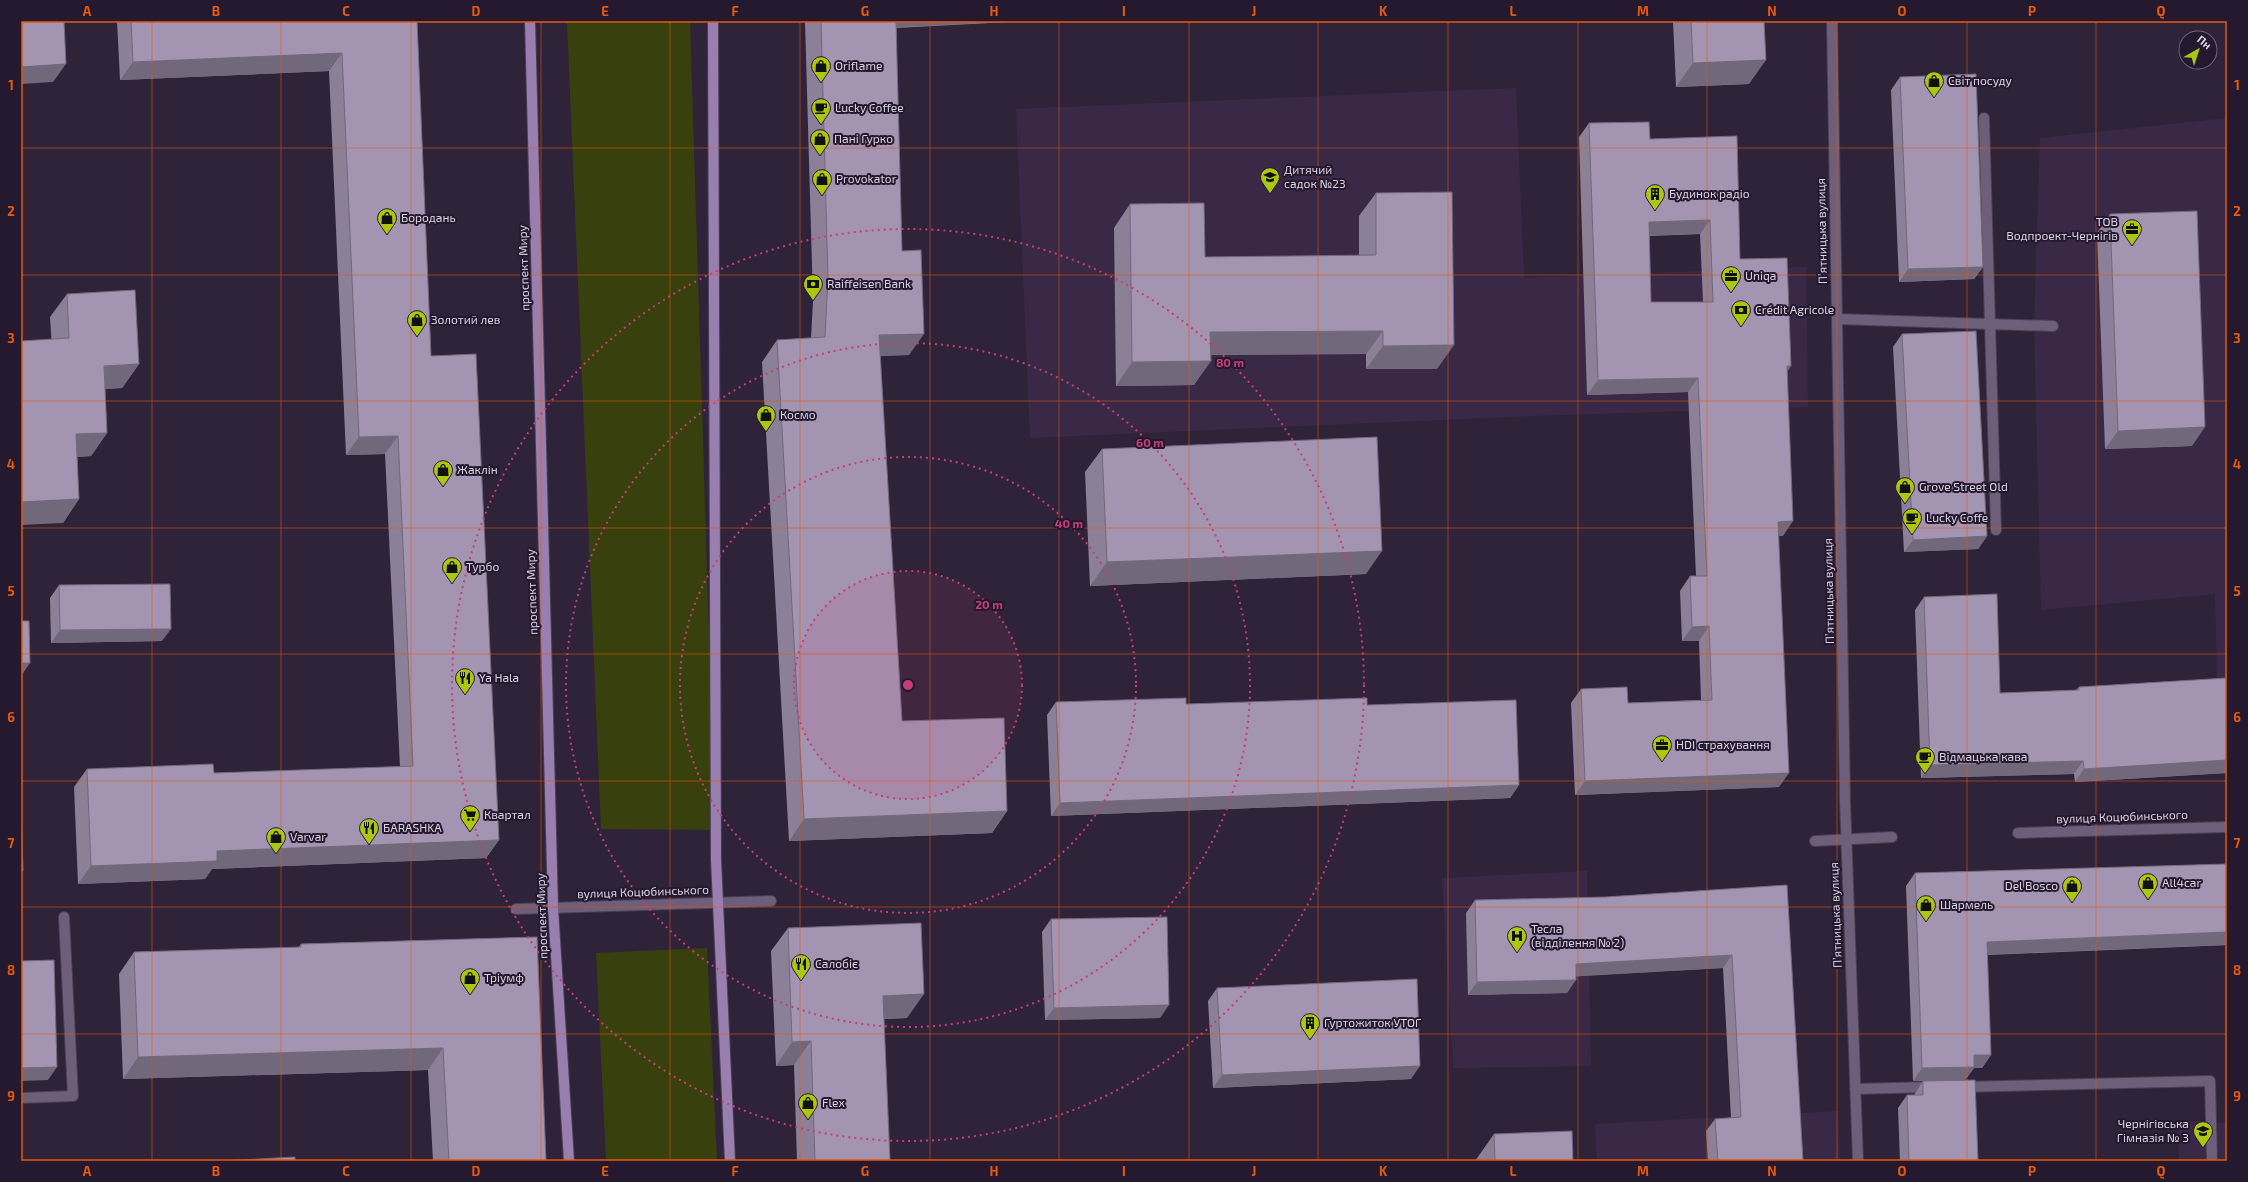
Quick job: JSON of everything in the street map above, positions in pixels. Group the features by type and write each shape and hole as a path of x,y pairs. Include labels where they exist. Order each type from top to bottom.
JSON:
{"main road":[{"name":"проспект Миру","path":"530,21 553,908 569,1161"},
{"path":"713,21 716,860 730,1161"}],"street":[{"name":"Пʼятницька вулиця","path":"1832,21 1846,839 1858,1161"},
{"path":"1984,118 1996,530"},
{"path":"1837,319 2053,326"},
{"name":"вулиця Коцюбинського","path":"2018,833 2227,827"},
{"path":"1816,841 1892,837"},
{"name":"вулиця Коцюбинського","path":"516,909 771,901"},
{"path":"21,1098 73,1096 64,917"},
{"path":"1855,1089 2210,1081 2212,1161"}],"shaded area":[{"name":"Дитячий садок №23","path":"1516,88 1524,278 1806,267 1808,407 1531,416 1030,438 1016,109"},
{"path":"2227,118 2227,702 2217,677 2215,594 2041,610 2034,326 2040,138"},
{"path":"1587,871 1591,1066 1453,1068 1442,878"},
{"path":"1838,1111 1840,1161 1597,1161 1595,1124"},
{"name":"Чернігівська Гімназія № 3","path":"2177,1120 2227,1123 2227,1161 2179,1161"}],"green space":[{"path":"567,21 690,21 715,830 601,829"},
{"path":"707,948 717,1161 606,1161 596,953"}],"building":[{"path":"21,21 64,21 66,64 21,67"},
{"path":"131,21 417,21 431,356 476,354 499,840 217,851 217,861 91,866 87,769 213,764 214,773 413,766 398,436 359,437 342,53 133,62"},
{"path":"821,21 896,21 902,251 921,250 924,334 879,335 902,721 1004,718 1007,811 804,819 777,340 825,337 828,279"},
{"path":"1691,21 1764,21 1766,60 1693,63"},
{"path":"1976,74 1983,267 1908,269 1900,77"},
{"path":"1649,122 1650,139 1737,136 1740,259 1787,258 1791,366 1787,366 1793,521 1778,522 1789,773 1585,781 1581,689 1627,687 1628,703 1712,700 1709,626 1692,627 1690,576 1707,576 1698,378 1598,380 1589,123","holes":["1710,220 1713,302 1651,302 1649,222"]},
{"path":"1452,192 1454,345 1383,346 1383,331 1210,332 1211,361 1132,362 1130,204 1204,203 1205,257 1376,255 1376,193"},
{"path":"2197,211 2205,427 2118,431 2110,214"},
{"path":"135,290 139,364 104,366 107,433 76,434 79,499 21,502 21,341 69,338 67,294"},
{"path":"1976,331 1987,536 1913,540 1902,334"},
{"path":"1377,437 1382,551 1107,562 1102,449"},
{"path":"170,584 171,629 60,630 59,585"},
{"path":"1997,594 2000,693 2079,690 2079,687 2227,678 2227,760 2084,769 2083,761 1930,765 1924,597"},
{"path":"21,621 29,621 30,663 21,663"},
{"path":"1186,698 1186,704 1367,698 1367,705 1516,700 1519,785 1060,803 1056,702"},
{"path":"21,810 23,871 21,871"},
{"path":"2227,864 2227,932 1987,942 1991,1055 1974,1055 1974,1067 1922,1068 1915,873"},
{"path":"1787,885 1803,1161 1718,1161 1715,1119 1741,1117 1732,955 1576,964 1576,980 1477,982 1475,900 1606,897"},
{"path":"1167,917 1169,1005 1054,1008 1051,919"},
{"path":"921,923 924,994 883,996 890,1161 815,1161 811,1041 792,1042 788,928"},
{"path":"537,937 546,1161 449,1161 443,1048 138,1057 134,952 301,947 301,944"},
{"path":"54,960 57,1067 21,1068 21,961"},
{"name":"Гуртожиток УТОГ","path":"1417,979 1420,1066 1222,1075 1217,988"},
{"path":"1975,1080 1978,1161 1909,1161 1907,1095 1923,1095 1923,1081"},
{"path":"1572,1131 1573,1161 1495,1161 1494,1134"},
{"path":"295,1157 295,1161 223,1161"}],"place":[{"name":"Oriflame","path":"821,83"},
{"name":"Світ посуду","path":"1934,98"},
{"name":"Lucky Coffee","path":"821,125"},
{"name":"Пані Гурко","path":"820,156"},
{"name":"Дитячий садок №23","path":"1270,194"},
{"name":"Provokator","path":"822,196"},
{"name":"Будинок радіо","path":"1655,211"},
{"name":"Бородань","path":"387,235"},
{"name":"ТОВ Водпроект-Чернігів","path":"2132,246"},
{"name":"Uniqa","path":"1731,293"},
{"name":"Raiffeisen Bank","path":"813,301"},
{"name":"Crédit Agricole","path":"1741,327"},
{"name":"Золотий лев","path":"417,337"},
{"name":"Космо","path":"766,432"},
{"name":"Жаклін","path":"443,487"},
{"name":"Grove Street Old","path":"1905,504"},
{"name":"Lucky Coffe","path":"1912,535"},
{"name":"Турбо","path":"452,584"},
{"name":"Ya Hala","path":"465,695"},
{"name":"HDI страхування","path":"1662,762"},
{"name":"Відмацька кава","path":"1925,774"},
{"name":"Квартал","path":"470,832"},
{"name":"БАRASHKA","path":"369,845"},
{"name":"Varvar","path":"276,854"},
{"name":"All4car","path":"2148,900"},
{"name":"Del Bosco","path":"2072,903"},
{"name":"Шармель","path":"1926,922"},
{"name":"Тесла (відділення № 2)","path":"1517,953"},
{"name":"Салобіє","path":"801,981"},
{"name":"Тріумф","path":"470,995"},
{"name":"Гуртожиток УТОГ","path":"1310,1040"},
{"name":"Flex","path":"808,1120"},
{"name":"Чернігівська Гімназія № 3","path":"2203,1148"}]}
